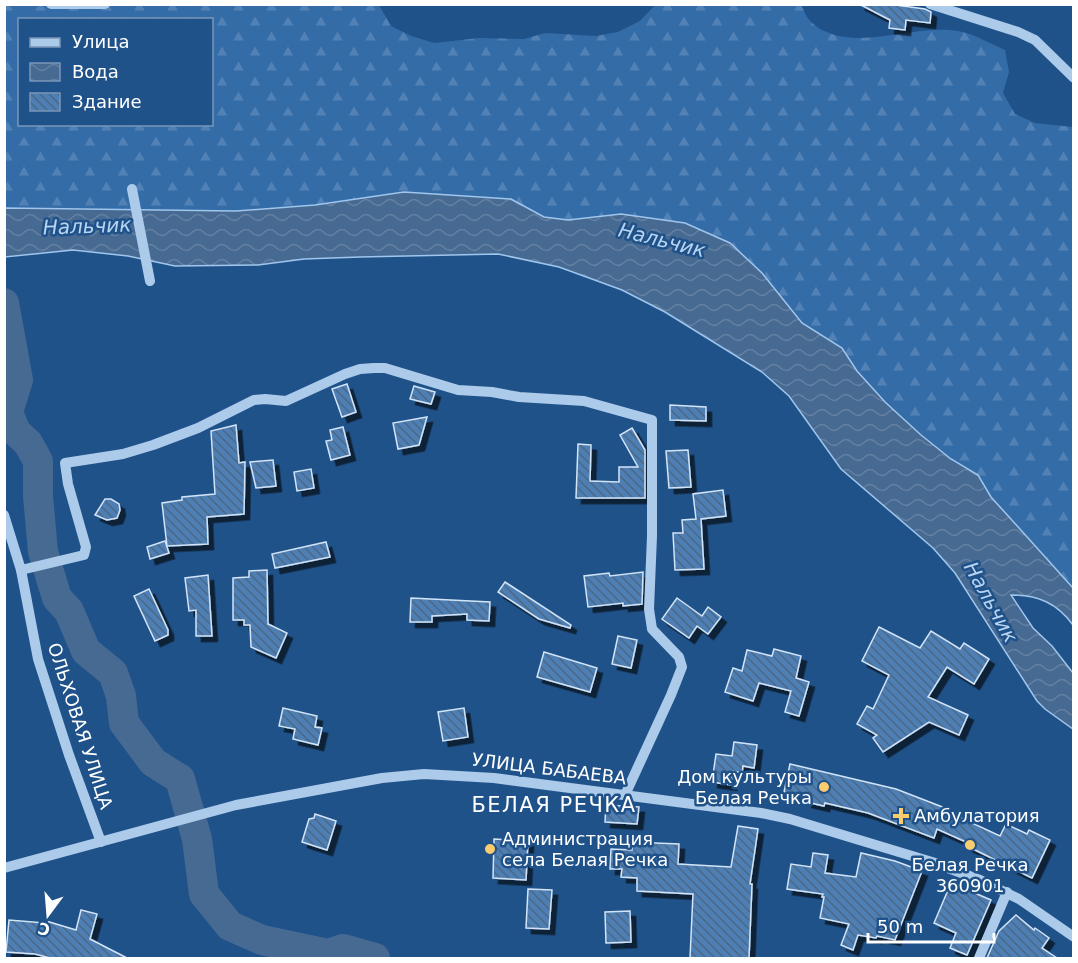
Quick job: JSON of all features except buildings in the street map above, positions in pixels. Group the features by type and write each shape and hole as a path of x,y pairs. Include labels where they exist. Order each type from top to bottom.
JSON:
{"street":[{"path":"51,4 105,4"},
{"path":"930,4 1018,32 1035,40 1074,78"},
{"path":"133,192 150,279"},
{"path":"21,570 84,555 86,547 70,492 65,463 123,454 168,440 219,419 254,400 286,401 345,374 367,368 385,368 458,390 492,392 519,397 584,400 652,420 652,536 649,609 652,629 679,657 682,667 625,795"},
{"name":"ОЛЬХОВАЯ УЛИЦА","path":"4,515 21,570 38,659 69,755 101,842"},
{"name":"УЛИЦА БАБАЕВА","path":"4,868 236,805 372,780 424,774 494,778 761,813 790,819 932,862 1007,892 1074,937"},
{"path":"979,958 1007,892"}],"green space":[{"path":"656,4 801,5 810,21 825,31 842,37 861,38 940,30 963,32 1005,50 1009,72 1003,93 1015,114 1035,123 1073,127 1073,588 991,497 978,475 951,459 885,402 857,371 842,348 802,323 762,273 730,243 685,223 621,214 568,220 544,217 510,199 315,205 236,211 5,208 5,5 379,5 391,26 411,36 434,43 479,38 524,39 545,33 596,36 618,32 640,21"}],"water":[{"name":"Нальчик","path":"404,192 511,199 544,217 568,220 621,214 685,223 730,243 762,273 802,323 842,348 857,371 885,402 951,459 978,475 991,497 1073,588 1073,625 1060,611 1046,602 1011,595 1033,628 1052,646 1073,673 1073,729 1037,701 955,573 933,548 841,469 789,396 762,372 665,312 622,290 559,267 498,254 304,259 258,265 175,266 128,256 73,250 5,257 5,208 236,211 315,205"}],"waterway":[{"path":"4,303 18,380 8,412 16,432 28,443 38,461 38,496 43,552 57,598 69,611 86,651 113,673 121,696 124,723 153,762 180,779 197,839 204,894 230,926 262,940 328,954 343,949 375,958"}],"place":[{"name":"Дом культуры Белая Речка","path":"824,787"},
{"name":"Амбулатория","path":"901,816"},
{"name":"Белая Речка 360901","path":"970,845"},
{"name":"Администрация села Белая Речка","path":"490,849"}],"district":[{"name":"БЕЛАЯ РЕЧКА","path":"554,805"}]}
